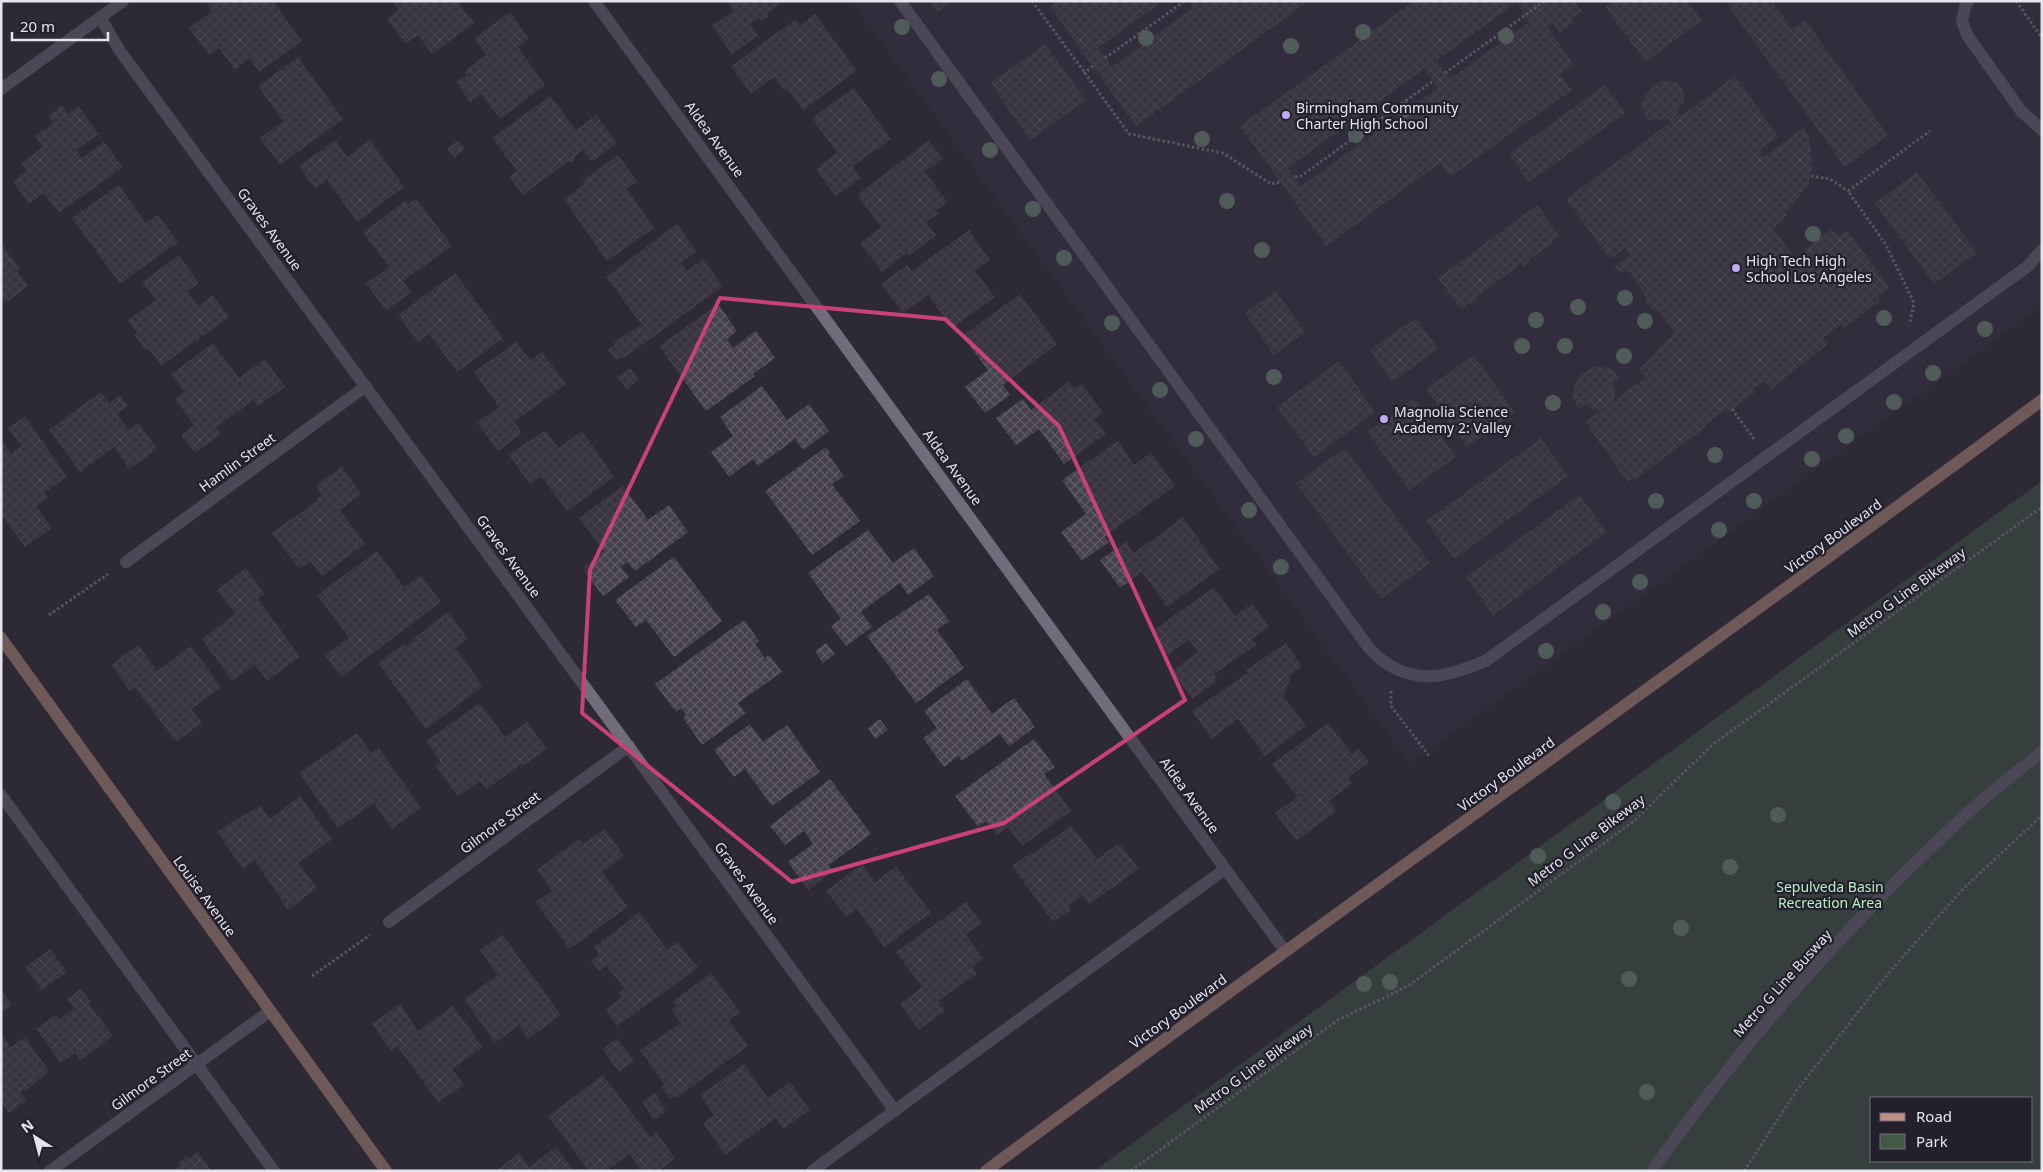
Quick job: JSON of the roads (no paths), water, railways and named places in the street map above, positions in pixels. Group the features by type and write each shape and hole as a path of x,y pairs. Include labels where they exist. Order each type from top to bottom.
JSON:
{"main road":[{"name":"Victory Boulevard","path":"986,1171 1285,951 1804,576 2042,400"},
{"name":"Louise Avenue","path":"1,638 386,1171"}],"street":[{"path":"1,89 123,1"},
{"name":"Aldea Avenue","path":"594,1 1285,951"},
{"path":"900,1 1369,648 1380,660 1392,668 1411,675 1441,676 1463,671 1488,660 2013,278 2028,266 2042,250"},
{"path":"1968,1 1962,20 1967,36 2022,111 2042,130"},
{"name":"Graves Avenue","path":"100,17 120,51 895,1111"},
{"name":"Hamlin Street","path":"126,562 366,386"},
{"name":"Gilmore Street","path":"389,922 629,746"},
{"name":"Metro G Line Busway","path":"1652,1171 1690,1117 1746,1046 1824,958 1895,882 1973,808 2042,752"},
{"path":"1,794 274,1171"},
{"path":"812,1171 1225,869"},
{"name":"Gilmore Street","path":"50,1171 270,1011"}],"place":[{"name":"Birmingham Community Charter High School","path":"1286,115"},
{"name":"High Tech High School Los Angeles","path":"1736,268"},
{"name":"Magnolia Science Academy 2: Valley","path":"1384,419"}],"park label":[{"name":"Sepulveda Basin Recreation Area","path":"1830,894"}]}
